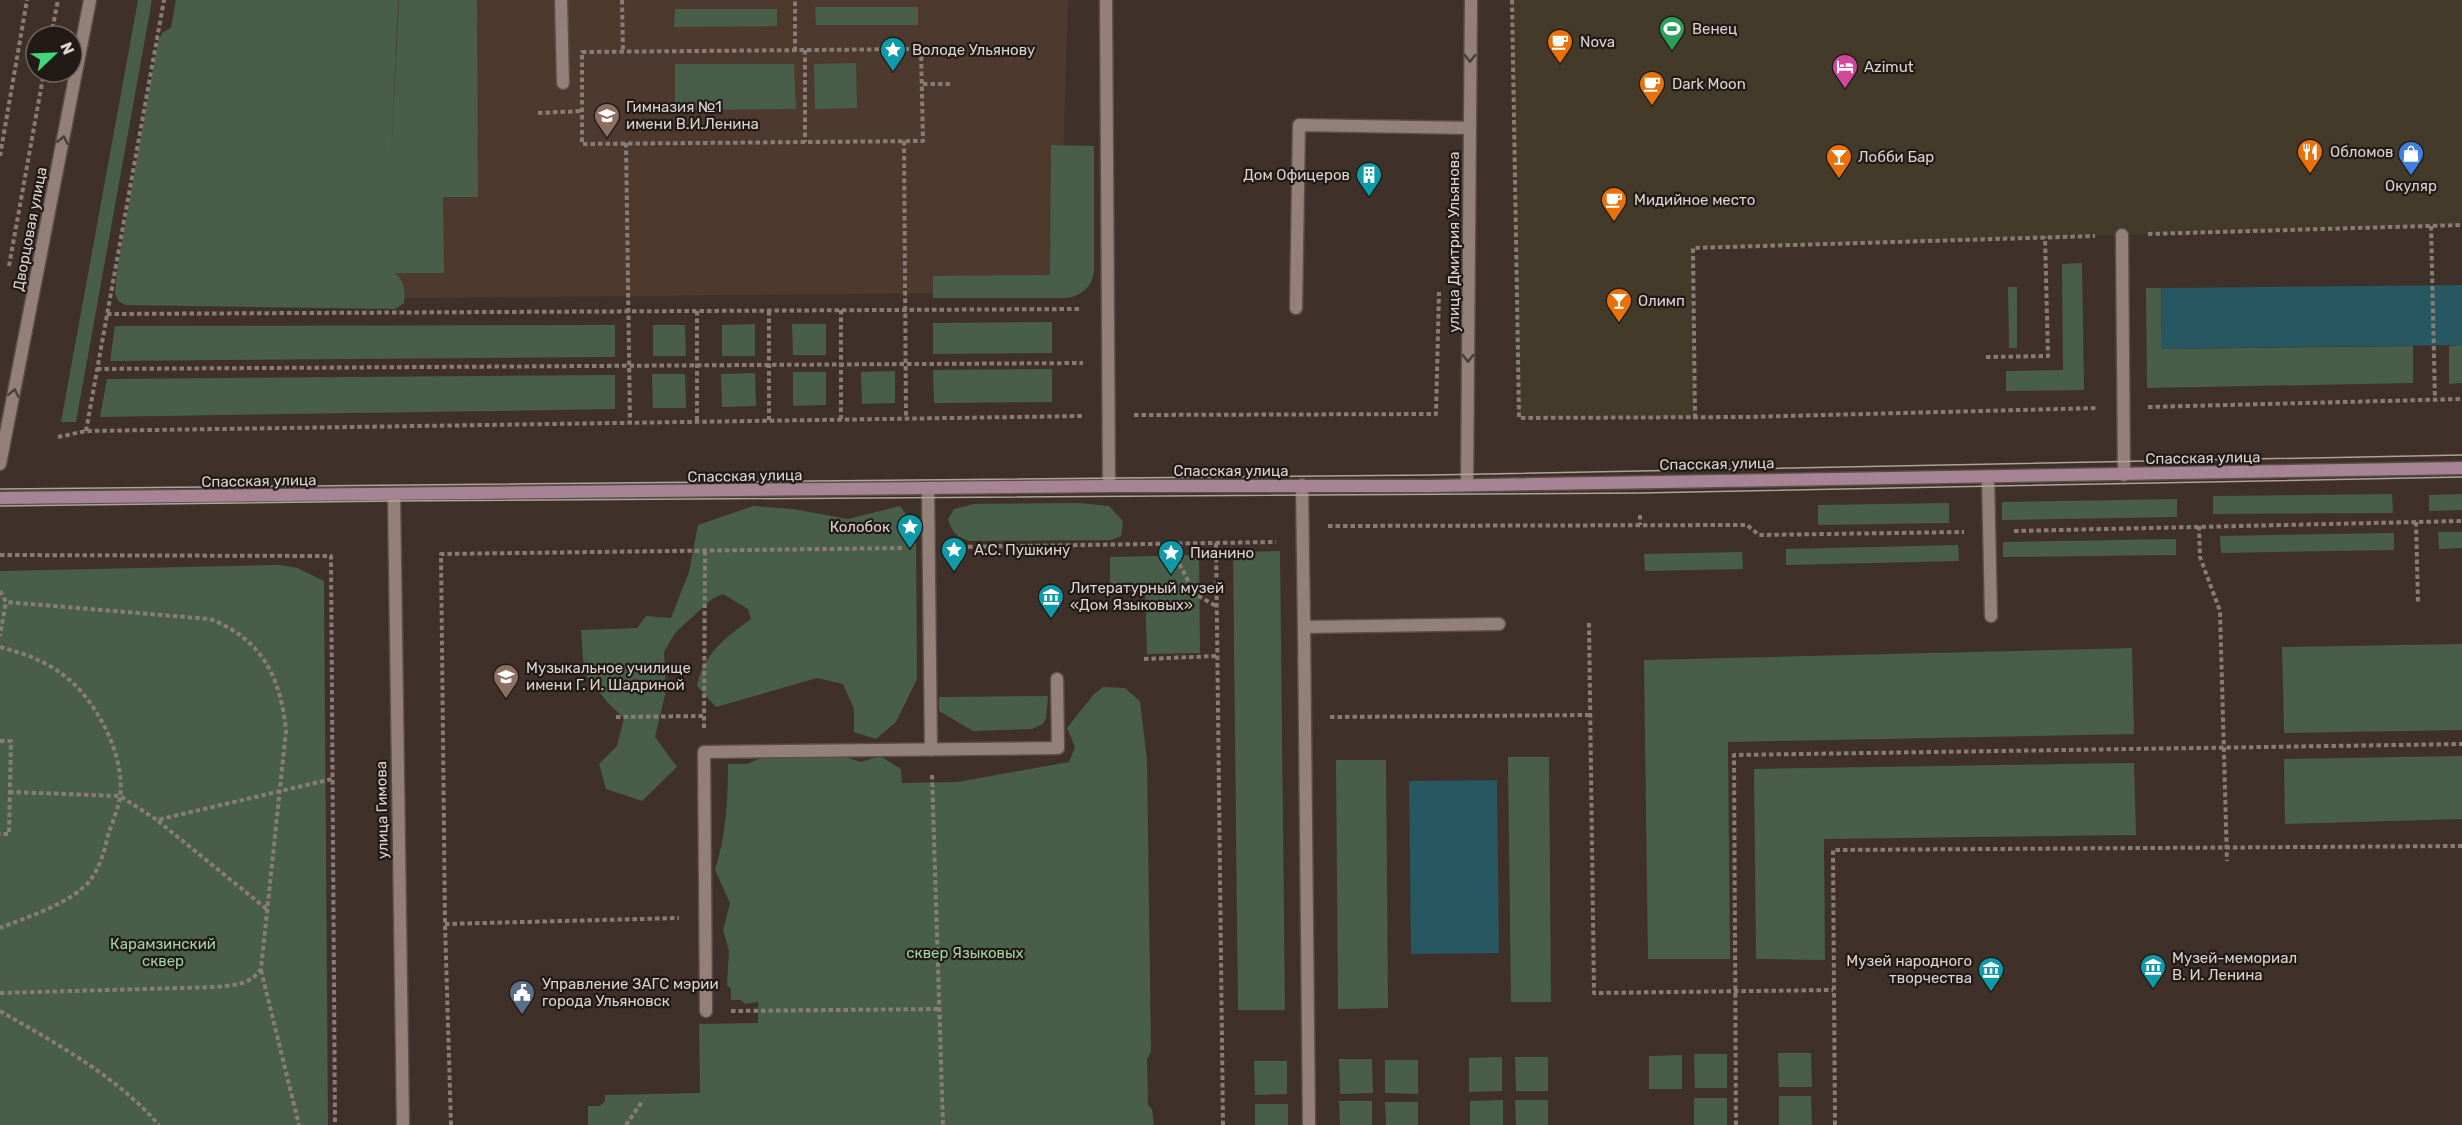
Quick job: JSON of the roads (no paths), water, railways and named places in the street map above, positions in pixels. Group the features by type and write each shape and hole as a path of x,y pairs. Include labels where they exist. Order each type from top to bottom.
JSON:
{"street":[{"name":"Дворцовая улица","path":"0,464 90,0"},
{"path":"561,0 563,83"},
{"path":"1106,0 1109,486"},
{"name":"улица Дмитрия Ульянова","path":"1467,485 1471,0"},
{"path":"1296,308 1299,125 1470,128"},
{"path":"2122,235 2124,475"},
{"name":"Спасская улица","path":"0,498 1109,486 1467,485 2462,468"},
{"path":"1988,477 1991,616"},
{"path":"1302,485 1309,1125"},
{"path":"928,489 931,750"},
{"name":"улица Гимова","path":"394,494 403,1125"},
{"path":"1304,627 1499,624"},
{"path":"706,1011 704,752 1058,748 1057,679"}],"water":[{"path":"2462,285 2462,345 2162,349 2161,288"},
{"path":"1497,780 1499,953 1411,954 1409,781"}],"tram line":[{"path":"0,489 1430,475 2462,455"},
{"path":"0,506 393,501 1640,493 2462,477"}],"place":[{"name":"Венец","path":"1672,52"},
{"name":"Nova","path":"1560,65"},
{"name":"Володе Ульянову","path":"893,73"},
{"name":"Azimut","path":"1845,90"},
{"name":"Dark Moon","path":"1652,107"},
{"name":"Гимназия №1 имени В.И.Ленина","path":"607,139"},
{"name":"Обломов","path":"2310,175"},
{"name":"Окуляр","path":"2411,177"},
{"name":"Лобби Бар","path":"1839,180"},
{"name":"Дом Офицеров","path":"1369,198"},
{"name":"Мидийное место","path":"1614,223"},
{"name":"Олимп","path":"1619,324"},
{"name":"Колобок","path":"910,550"},
{"name":"А.С. Пушкину","path":"954,573"},
{"name":"Пианино","path":"1171,576"},
{"name":"Литературный музей «Дом Языковых»","path":"1051,620"},
{"name":"Музыкальное училище имени Г. И. Шадриной","path":"506,700"},
{"name":"Музей-мемориал В. И. Ленина","path":"2153,990"},
{"name":"Музей народного творчества","path":"1991,993"},
{"name":"Управление ЗАГС мэрии города Ульяновск","path":"522,1016"}],"park label":[{"name":"Карамзинский сквер","path":"163,952"},
{"name":"сквер Языковых","path":"965,953"}]}
